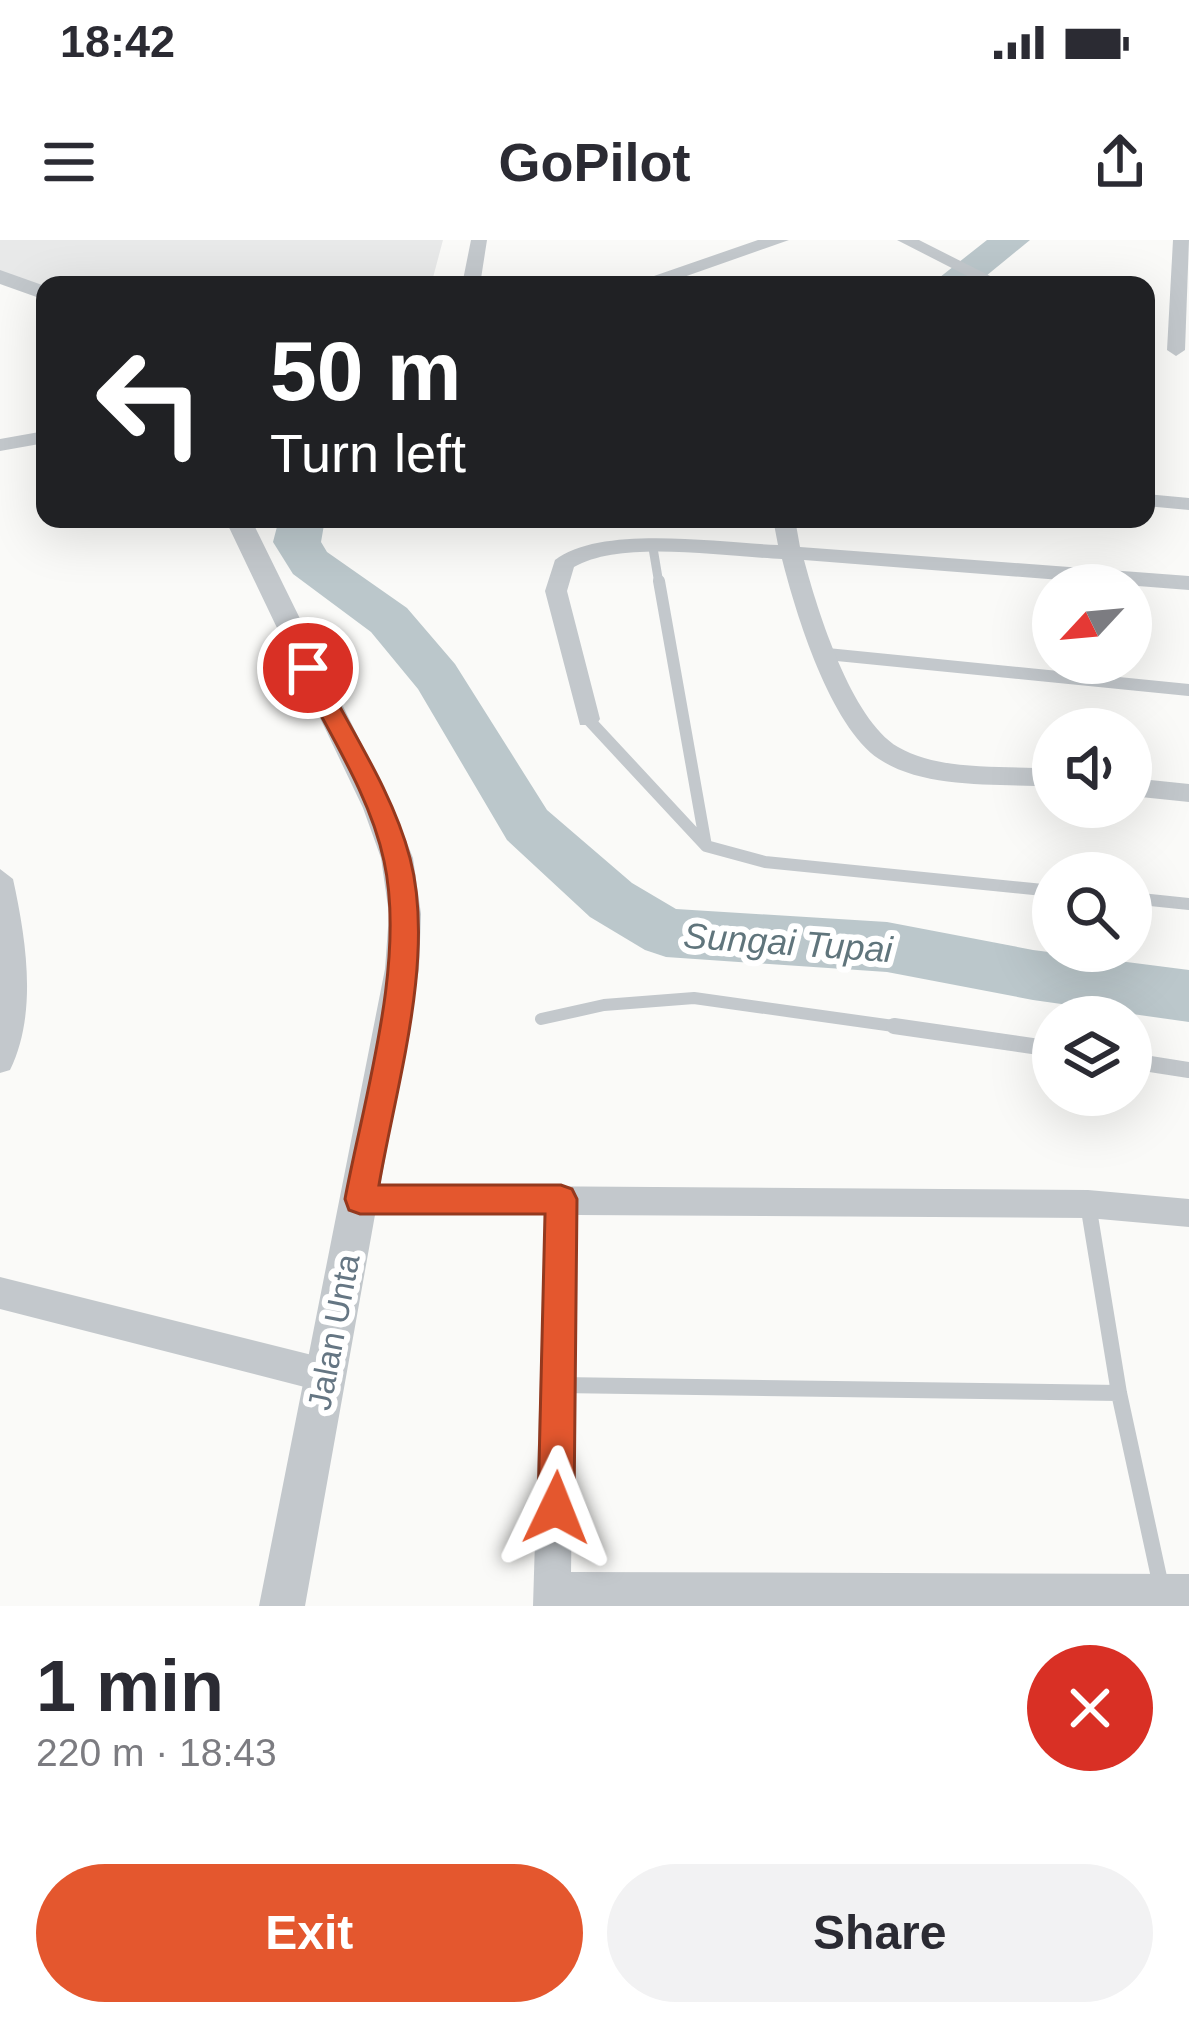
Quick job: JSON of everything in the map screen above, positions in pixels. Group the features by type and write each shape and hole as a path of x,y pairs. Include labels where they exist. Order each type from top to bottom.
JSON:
{"street":[{"path":"473,276 479,240"},
{"path":"664,276 748,245 779,240"},
{"path":"905,240 980,276"},
{"path":"1175,349 1180,240"},
{"path":"0,276 36,290"},
{"path":"0,445 36,438"},
{"path":"1155,501 1189,504"},
{"name":"Jalan Unta","path":"242,528 378,808 397,858 405,914 402,969 282,1606"},
{"path":"785,528 788,553 826,654 862,729 889,753 912,763 1032,776"},
{"path":"588,718 556,591 556,573 576,556 653,548 788,553 1189,583"},
{"path":"1152,789 1189,793"},
{"path":"0,879 12,986 8,1039 0,1061"},
{"path":"360,1199 1088,1204 1189,1213"},
{"path":"561,1199 553,1598 1175,1591"},
{"path":"0,1293 324,1376"}],"lane":[{"path":"653,548 706,846"},
{"path":"826,654 1189,691"},
{"path":"588,718 706,846 765,862 1032,889"},
{"path":"1152,900 1189,904"},
{"path":"541,1019 604,1006 694,998 1032,1046"},
{"path":"1152,1064 1189,1070"},
{"path":"1088,1204 1119,1394 1175,1591"},
{"path":"560,1385 1119,1394"}],"shaded area":[{"path":"0,240 443,240 433,276 36,276 36,286 0,272"}],"waterway":[{"name":"Sungai Tupai","path":"962,276 1011,240"},
{"name":"Sungai Tupai","path":"300,528 297,542 310,563 389,620 437,677 527,825 611,900 666,933 887,947 1033,975 1189,996"}],"route":[{"path":"308,668 378,808 397,858 405,914 402,969 360,1199 561,1199 556,1508"}]}
